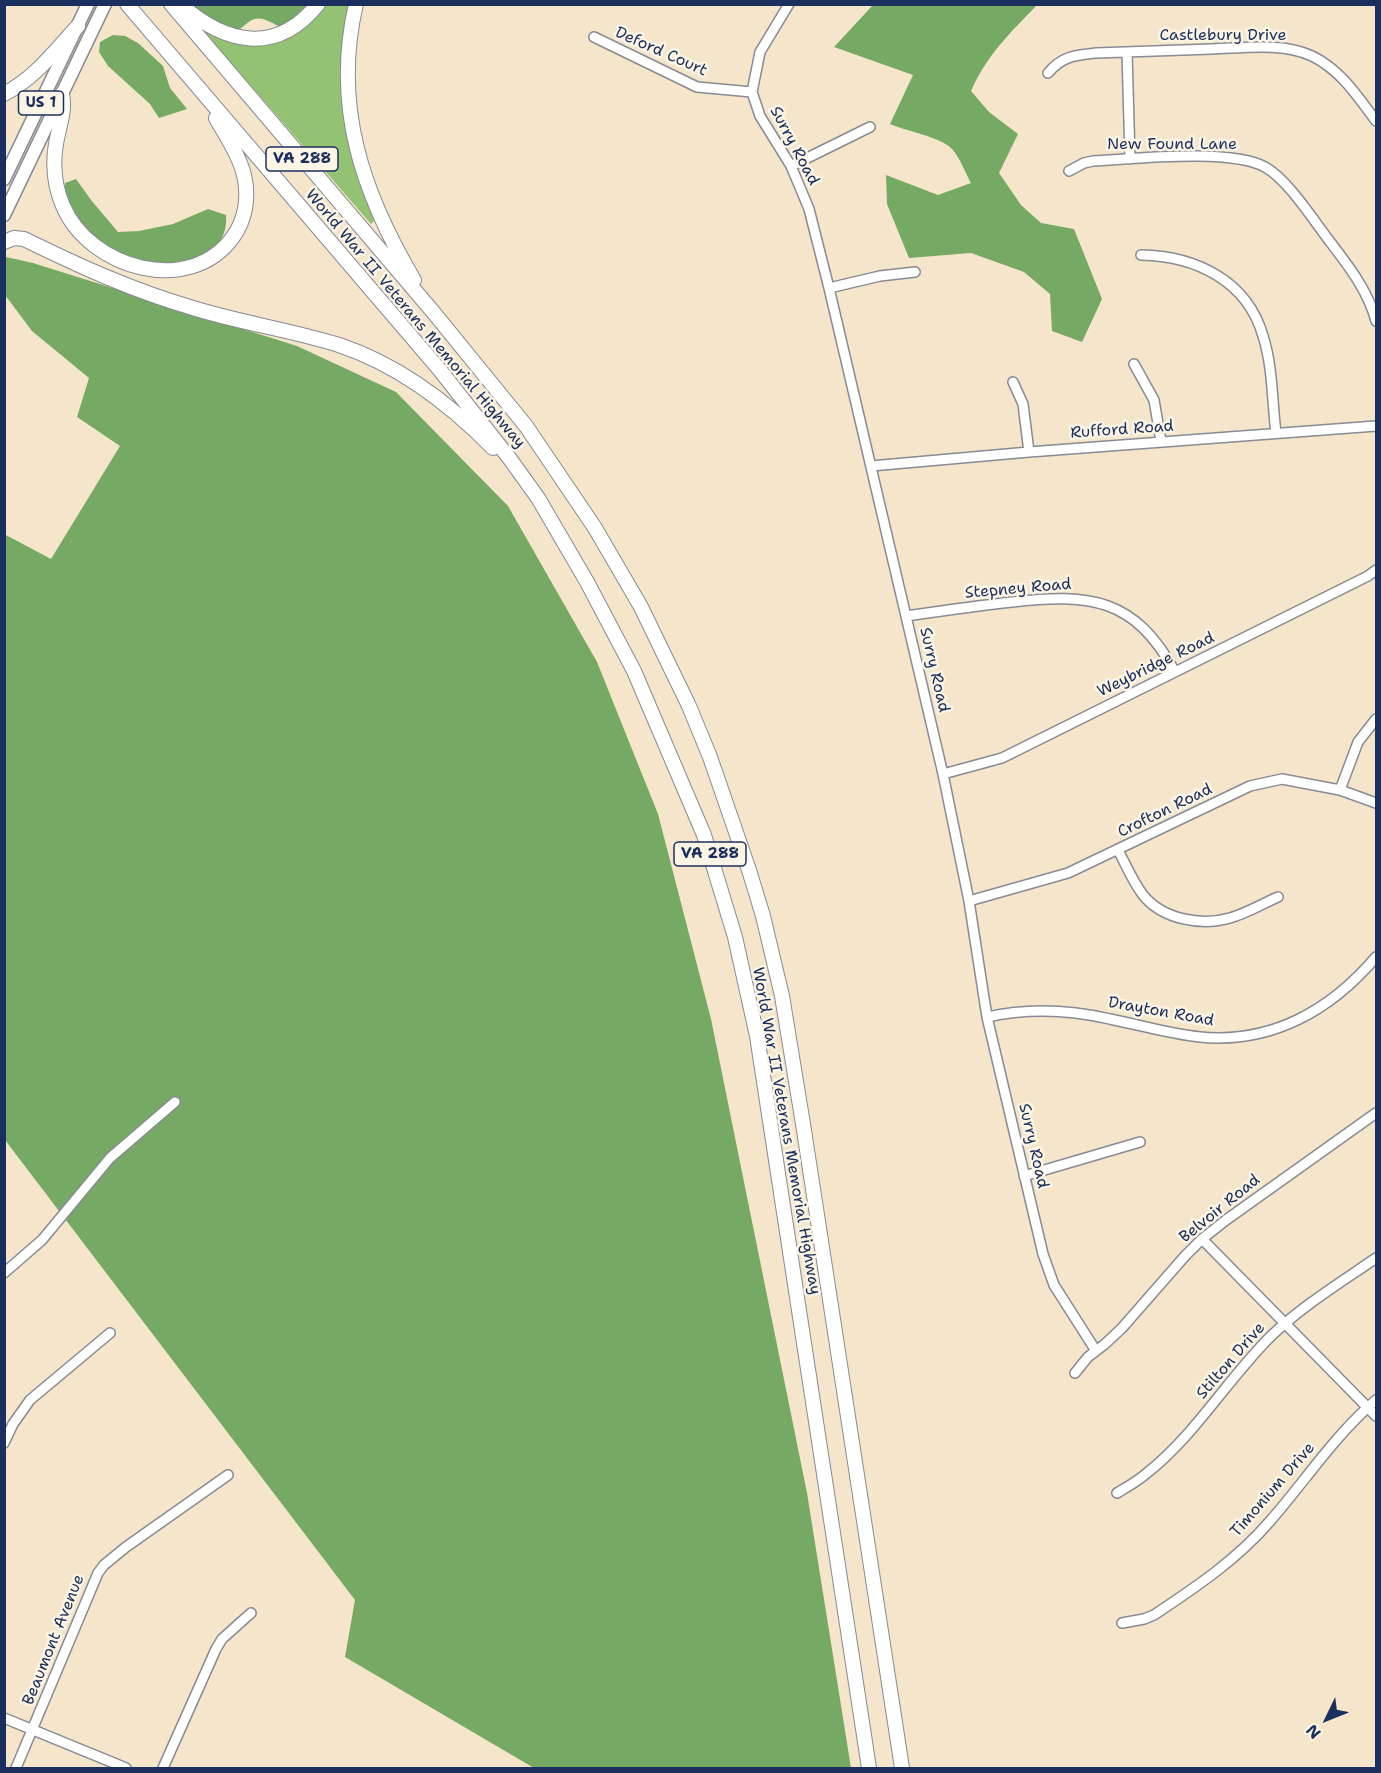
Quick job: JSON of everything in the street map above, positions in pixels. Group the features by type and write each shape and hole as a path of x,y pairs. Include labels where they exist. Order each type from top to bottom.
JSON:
{"highway":[{"name":"World War II Veterans Memorial Highway","path":"171,4 434,313 526,426 595,528 632,592 689,706 725,798 749,870 774,962 796,1076 902,1768"},
{"path":"180,4 212,29 236,37 256,39 291,29 318,4"},
{"path":"356,4 350,35 348,77 351,118 357,150 370,192 391,241 434,313"},
{"name":"World War II Veterans Memorial Highway","path":"130,8 439,369 510,459 538,498 587,582 639,680 704,835 735,937 760,1058 869,1768"},
{"path":"4,94 28,79 78,27"},
{"path":"62,94 65,106 57,135 54,165 58,194 71,221 89,241 116,259 146,268 177,270 202,264 220,252 242,222 246,200 246,187 240,163 198,87"},
{"path":"4,242 14,238 24,239 153,295 227,318 354,350 400,373 423,388 450,407 496,451 510,459"}],"main road":[{"name":"US 1","path":"4,179 88,4"},
{"name":"US 1","path":"4,215 105,4"}],"street":[{"name":"Surry Road","path":"789,4 760,52 752,92 760,116 791,166 809,209 829,288 943,774 969,901 987,1017 1043,1254 1054,1285 1096,1351"},
{"name":"Deford Court","path":"594,37 697,87 752,92"},
{"name":"Castlebury Drive","path":"1048,73 1055,65 1071,56 1271,48 1302,52 1335,71 1377,121"},
{"path":"1126,52 1130,159"},
{"path":"791,166 870,127"},
{"name":"New Found Lane","path":"1070,171 1084,162 1130,159 1230,157 1265,167 1282,181 1345,262 1364,290 1377,321"},
{"path":"1141,255 1161,256 1196,264 1224,281 1245,301 1253,312 1264,338 1268,355 1276,433"},
{"path":"829,288 880,276 915,272"},
{"path":"1134,364 1154,400 1161,441"},
{"path":"1013,382 1023,404 1029,452"},
{"name":"Rufford Road","path":"871,466 1161,441 1377,426"},
{"name":"Weybridge Road","path":"943,774 1002,758 1377,570"},
{"name":"Stepney Road","path":"906,616 1020,601 1068,598 1095,602 1123,613 1145,628 1163,650 1175,672"},
{"path":"1340,790 1358,742 1377,719"},
{"name":"Crofton Road","path":"969,901 1068,873 1250,786 1282,779 1340,790 1377,802"},
{"path":"1118,850 1137,885 1152,905 1183,918 1198,921 1228,918 1278,897"},
{"name":"Drayton Road","path":"987,1017 1016,1012 1070,1013 1200,1037 1246,1035 1292,1023 1327,1005 1354,982 1377,957"},
{"path":"4,1273 42,1240 110,1158 175,1102"},
{"name":"Belvoir Road","path":"1075,1373 1080,1365 1122,1328 1202,1239 1377,1113"},
{"path":"1024,1176 1140,1142"},
{"path":"1202,1239 1377,1416"},
{"name":"Stilton Drive","path":"1117,1493 1146,1474 1167,1456 1245,1364 1285,1323 1377,1257"},
{"path":"4,1443 30,1400 110,1333"},
{"name":"Timonium Drive","path":"1122,1623 1154,1615 1231,1560 1270,1521 1337,1438 1377,1400"},
{"name":"Beaumont Avenue","path":"16,1768 98,1573 126,1547 228,1475"},
{"path":"163,1768 216,1649 222,1639 251,1613"},
{"path":"4,1718 126,1768"}],"green space":[{"path":"190,5 311,5 292,22 280,27 267,20 257,19 248,22 237,32 221,27"},
{"path":"326,5 350,5 345,26 344,50 350,146 374,221 371,224 199,26 221,39 249,44 321,7 324,9"},
{"path":"873,5 1037,5 992,55 971,91 989,112 1018,134 999,173 1021,205 1041,223 1074,229 1102,299 1082,342 1052,331 1050,294 1024,272 971,253 909,258 887,204 886,175 938,195 971,183 952,149 947,145 890,124 913,75 834,47"},
{"path":"113,35 125,36 138,43 163,66 170,88 187,109 159,118 150,104 108,66 99,52 100,42"},
{"path":"76,179 118,232 139,231 173,224 208,209 226,215 225,228 215,247 196,257 148,264 130,260 103,245 71,210 66,196 65,183"},
{"path":"6,257 33,263 297,346 396,392 508,506 597,662 658,814 711,1019 807,1493 851,1768 534,1768 345,1657 355,1600 5,1140 4,534 51,559 120,446 77,417 89,378 32,331 5,295"}]}
